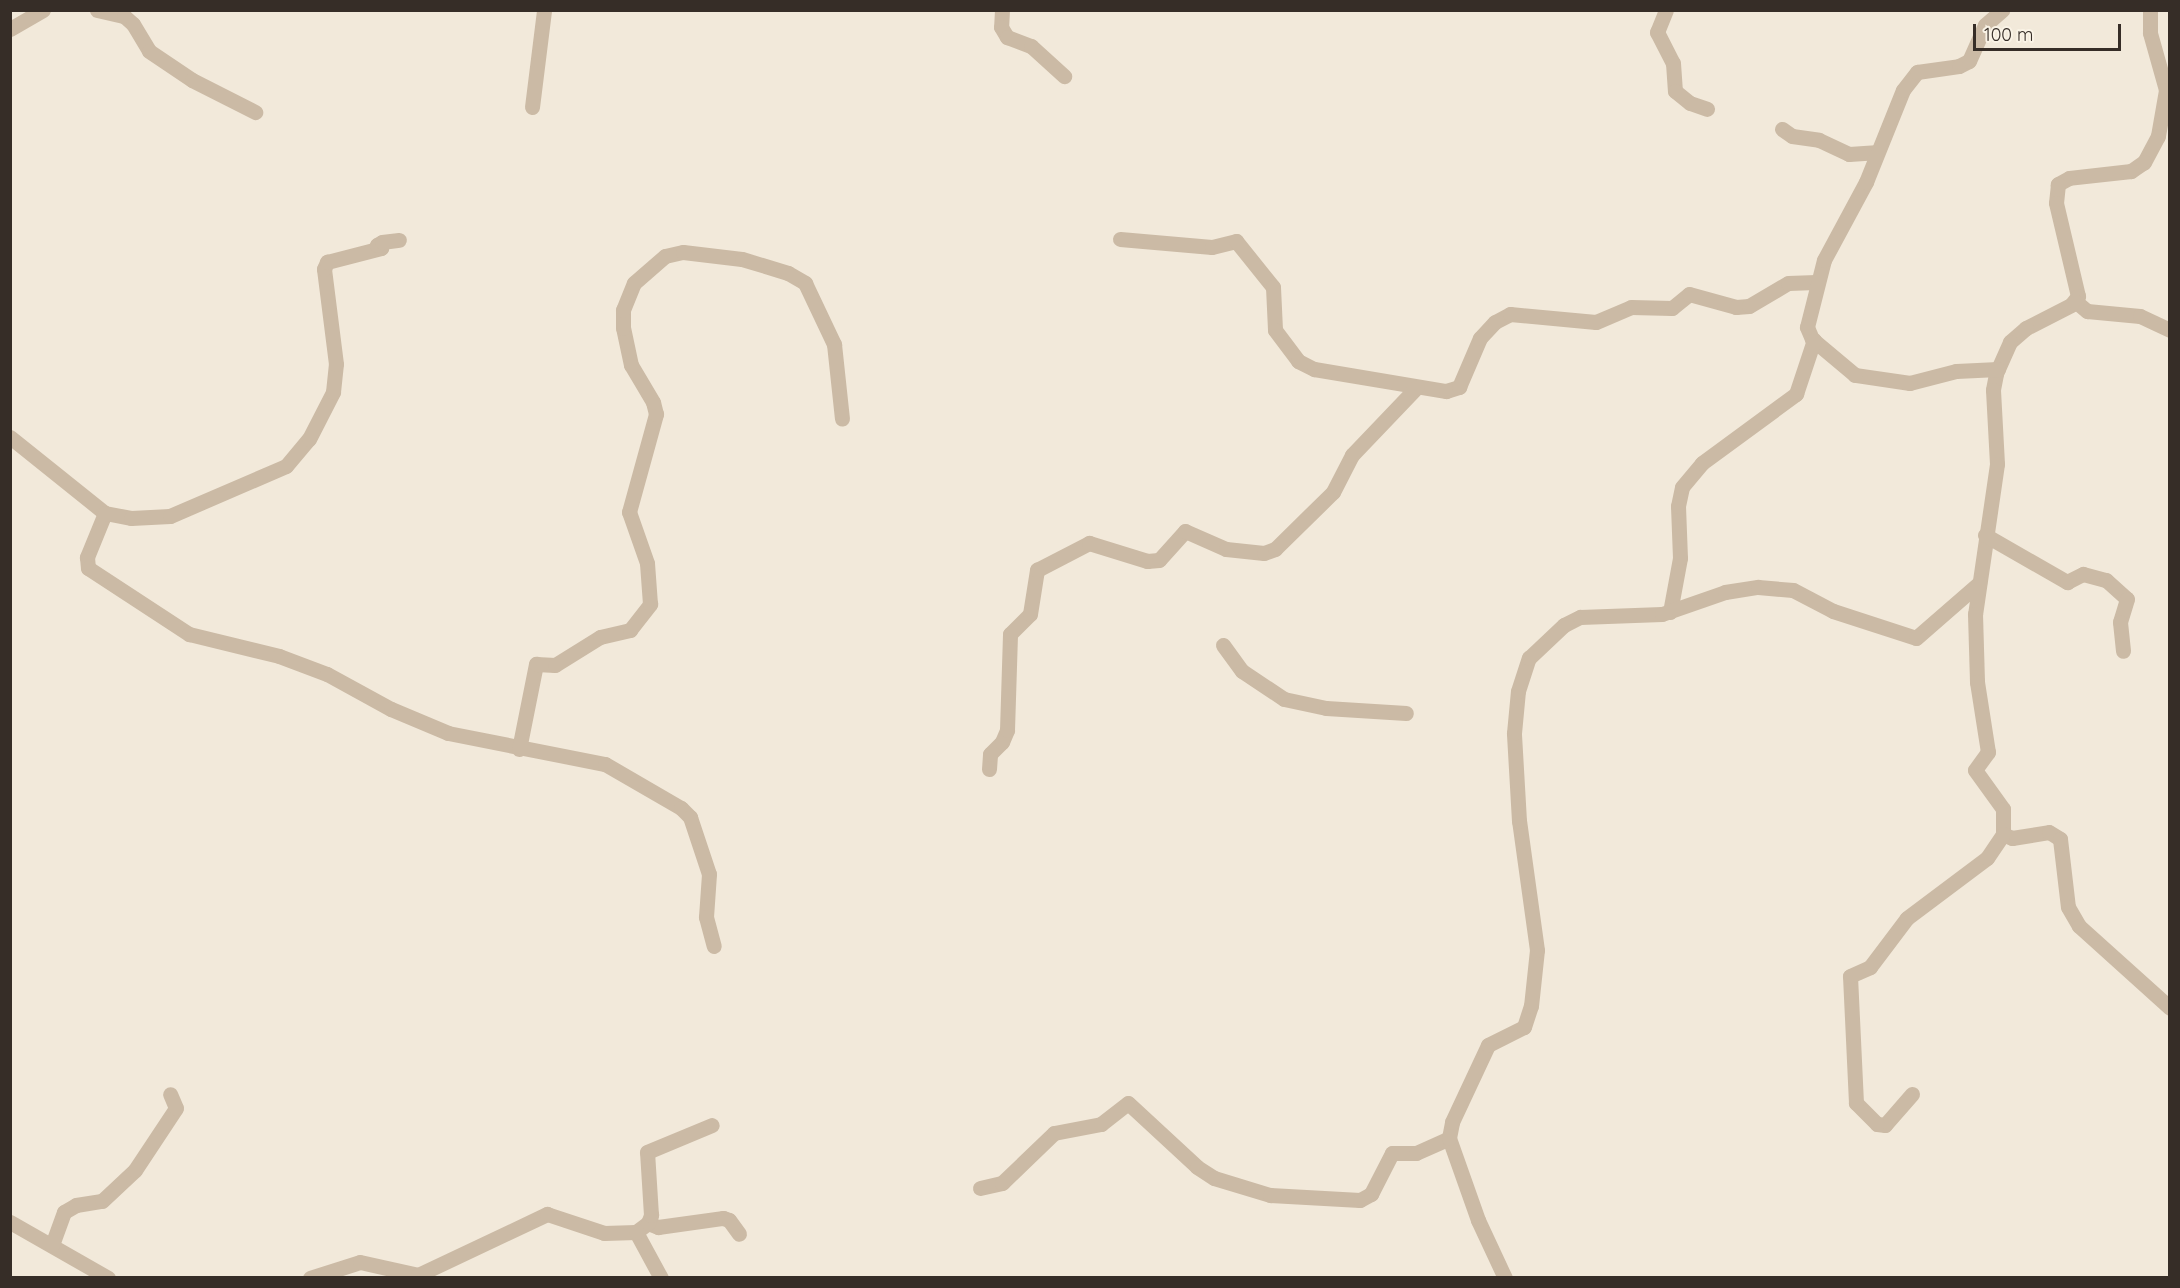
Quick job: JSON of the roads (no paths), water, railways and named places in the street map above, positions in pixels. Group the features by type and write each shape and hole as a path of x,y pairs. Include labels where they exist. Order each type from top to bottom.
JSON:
{"street":[{"path":"10,29 44,10"},
{"path":"97,10 124,16 133,24 149,51 192,80 255,112"},
{"path":"532,107 544,10"},
{"path":"1002,10 1001,27 1007,37 1031,46 1064,76"},
{"path":"1666,10 1657,32 1673,63 1675,91 1690,103 1707,109"},
{"path":"1998,369 1956,371 1910,383 1851,374 1814,340 1807,327 1816,282 1830,244 1866,182 1875,152 1910,79 1927,68 1959,66 1969,61 1985,25 2002,10"},
{"path":"1912,1094 1885,1125 1877,1124 1856,1103 1850,976 1870,967 1907,918 1987,858 2003,834 2003,809 1975,770 1988,752 1977,682 1978,583 1997,464 1993,390 1998,369 2010,342 2026,328 2075,301 2079,288 2061,225 2058,184 2069,178 2119,175 2138,167 2148,156 2158,135 2167,100 2150,33 2150,10"},
{"path":"1782,129 1792,135 1819,140 1849,154 1875,152"},
{"path":"1120,239 1212,247 1236,241 1273,287 1275,330 1298,361 1314,369 1417,387 1454,390 1480,338 1510,314 1596,322 1630,307 1672,308 1689,294 1736,307 1749,306 1788,283 1816,282"},
{"path":"10,437 105,513 131,518 170,516 286,466 309,439 333,392 336,364 324,269 327,262 381,248 377,245 382,242 399,240"},
{"path":"519,748 536,664 555,665 600,637 630,630 650,604 647,563 629,512 656,414 653,402 631,365 623,328 623,310 634,282 665,255 682,252 742,259 788,273 805,283 834,344 842,419"},
{"path":"2075,301 2087,311 2140,316 2169,330"},
{"path":"1670,612 1680,558 1678,498 1686,480 1745,429 1796,394 1814,340"},
{"path":"989,769 990,754 1002,742 1007,730 1010,634 1031,612 1037,570 1089,543 1147,561 1159,560 1185,531 1226,549 1264,553 1275,549 1337,488 1352,455 1417,387"},
{"path":"105,513 87,557 88,568 189,634 279,656 355,686 425,725 519,748 605,765 687,813 709,874 706,917 714,946"},
{"path":"1985,535 2067,582 2083,574 2106,580 2127,599 2120,622 2123,651"},
{"path":"1505,1278 1478,1220 1449,1138 1452,1122 1488,1045 1524,1027 1531,1006 1537,950 1519,821 1514,733 1518,691 1526,664 1564,625 1580,617 1670,612 1725,592 1775,587 1793,590 1833,611 1911,638 1922,635 1978,583"},
{"path":"1223,645 1242,670 1284,699 1326,708 1406,713"},
{"path":"2003,834 2012,838 2049,832 2060,839 2068,907 2075,920 2169,1008"},
{"path":"52,1245 64,1212 76,1205 102,1201 135,1170 176,1108 170,1094"},
{"path":"980,1188 1002,1184 1054,1133 1101,1124 1128,1103 1189,1162 1214,1178 1270,1195 1360,1200 1371,1194 1392,1153 1416,1154 1449,1138"},
{"path":"661,1278 642,1228 647,1152 712,1125"},
{"path":"310,1278 360,1262 418,1275 547,1214 604,1233 723,1218 729,1220 739,1234"},
{"path":"10,1222 108,1278"}]}
